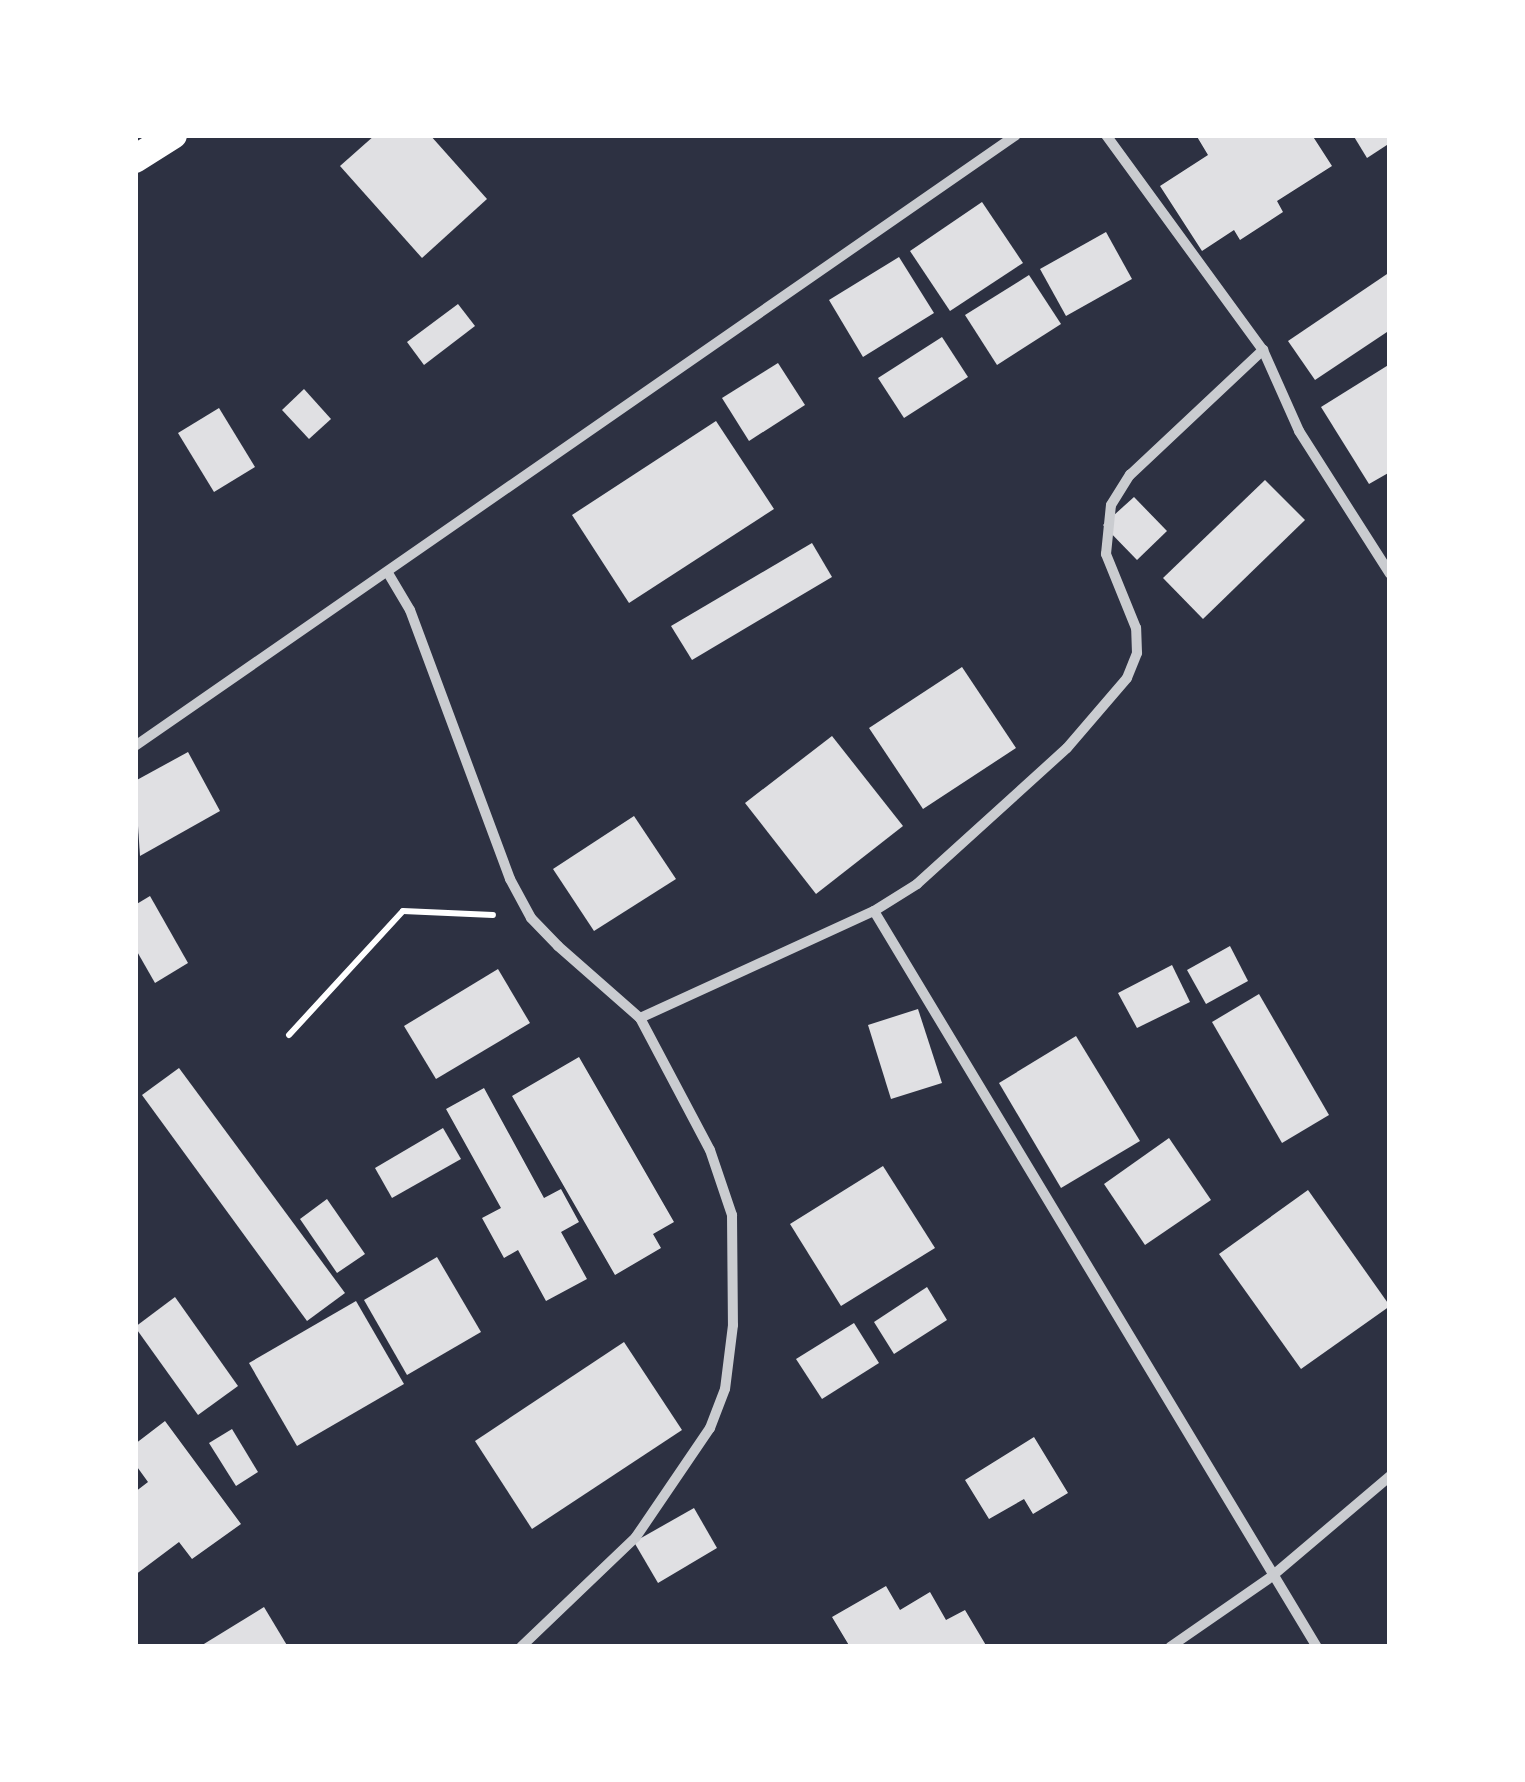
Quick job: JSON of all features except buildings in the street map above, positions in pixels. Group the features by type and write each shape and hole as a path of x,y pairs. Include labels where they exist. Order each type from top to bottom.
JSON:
{"highway":[{"path":"135,159 173,135"}],"street":[{"path":"135,746 1016,135"},
{"path":"1106,135 1263,350 1299,431 1390,574"},
{"path":"640,1018 874,911 957,852 1067,748 1127,678 1137,653 1136,628 1106,554 1111,505 1130,475 1263,350"},
{"path":"388,574 410,610 490,830 531,918 640,1018 710,1150 732,1214 737,1269 725,1388 695,1456 636,1537 520,1647"},
{"path":"874,911 1317,1647"},
{"path":"1170,1647 1271,1576 1390,1476"}],"path":[{"path":"289,1034 402,911 531,918"}]}
